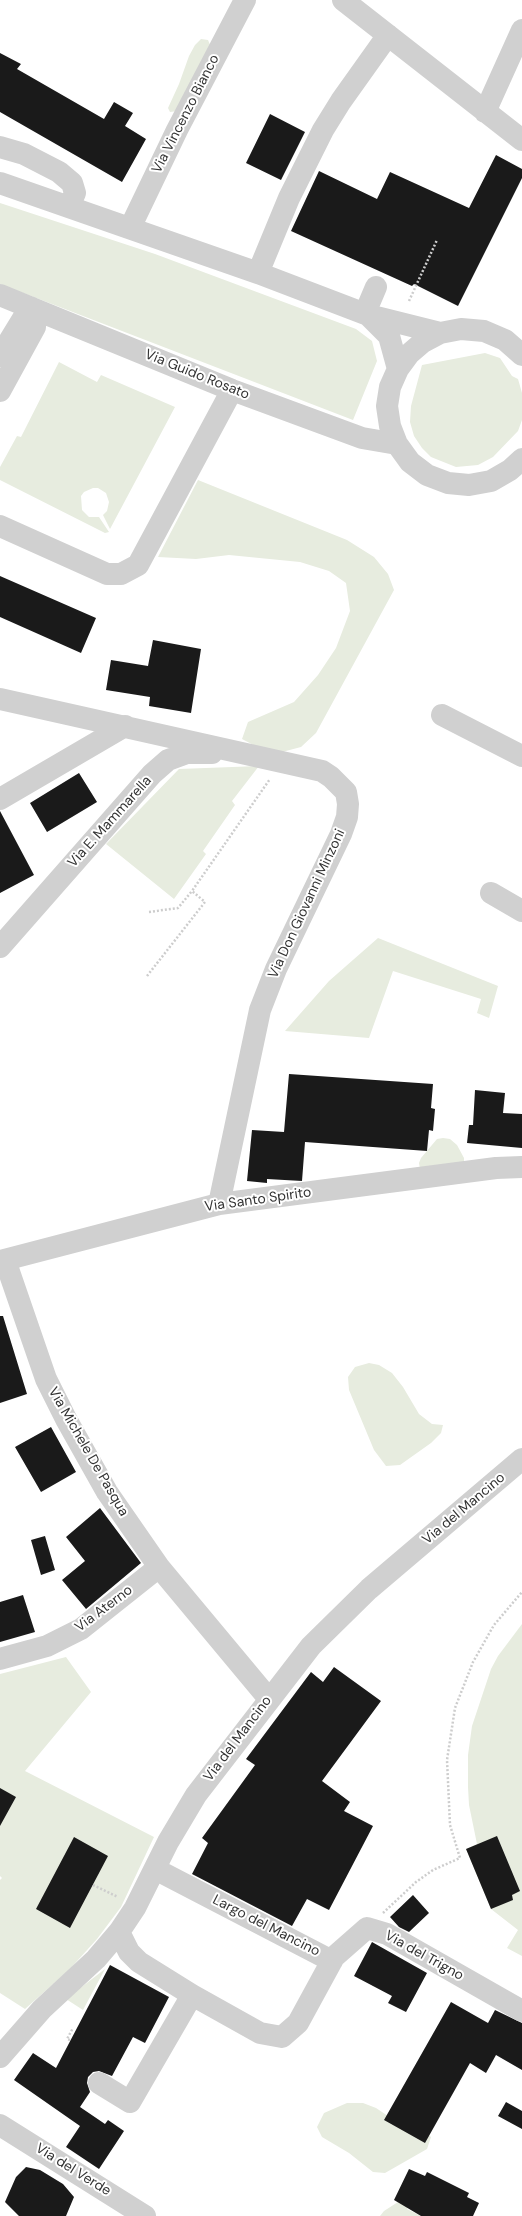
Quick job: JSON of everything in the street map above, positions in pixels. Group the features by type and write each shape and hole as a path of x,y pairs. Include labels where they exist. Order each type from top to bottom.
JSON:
{"street":[{"name":"Via Vincenzo Bianco","path":"130,228 177,130 245,0"},
{"path":"343,0 522,140"},
{"path":"485,112 522,30"},
{"path":"258,273 289,198 323,130 341,101 388,35"},
{"path":"0,147 24,154 59,172 72,183 75,194 69,207"},
{"path":"0,183 258,273 366,314 440,333"},
{"path":"366,314 376,287"},
{"name":"Via Guido Rosato","path":"0,295 33,317 362,438 397,444"},
{"path":"366,314 389,336 398,369"},
{"path":"0,356 33,317"},
{"path":"0,391 33,317"},
{"path":"518,471 491,481 469,485 448,483 427,475 410,462 397,444 390,426 387,406 390,387 398,369 408,354 418,346 440,333 462,329 476,331 513,343 522,355"},
{"path":"0,526 107,574 121,574 138,565 232,390"},
{"name":"Via Don Giovanni Minzoni","path":"0,699 322,771 331,777 346,792 348,804 347,817 341,834 276,969 260,1010 219,1204"},
{"path":"442,715 522,756"},
{"path":"0,799 125,726"},
{"name":"Via E. Mammarella","path":"0,947 152,774 168,760 187,753 249,754"},
{"path":"491,892 522,911"},
{"name":"Via Santo Spirito","path":"3,1260 219,1204 496,1168 522,1167"},
{"name":"Via Michele De Pasqua","path":"3,1260 46,1379 66,1419 107,1492 159,1567 269,1699"},
{"name":"Via del Mancino","path":"0,2057 42,2008 96,1959 119,1932 136,1908 155,1869 196,1795 311,1646 369,1589 522,1459"},
{"name":"Via Aterno","path":"0,1659 47,1646 81,1629 159,1567"},
{"name":"Largo del Mancino","path":"119,1932 129,1952 139,1962 192,1995 260,2033 282,2037 298,2023 332,1961 155,1869"},
{"name":"Via del Trigno","path":"332,1961 367,1928 387,1934 522,2011"},
{"path":"99,2082 130,2102 192,1995"},
{"name":"Via del Verde","path":"0,2125 145,2216"}],"path":[{"path":"410,301 437,240"},
{"path":"149,912 178,908 192,891 282,762"},
{"path":"147,976 205,902 192,891"},
{"path":"367,1928 416,1882 434,1870 460,1858 450,1825 447,1760 455,1708 473,1662 494,1624 522,1592"},
{"path":"93,1885 124,1900"},
{"path":"70,2040 67,2038 73,2028"}],"shaded area":[{"path":"201,39 208,40 211,47 178,111 170,112 168,108 179,84 189,56 195,45"},
{"path":"0,203 155,254 356,329 372,341 377,361 353,420 0,284"},
{"path":"485,353 500,358 512,376 518,379 522,393 522,420 518,431 493,457 478,465 456,467 431,457 422,448 414,436 410,422 411,406 422,365"},
{"path":"59,362 97,382 101,375 175,407 110,529 103,515 107,511 109,502 106,493 98,488 93,488 84,492 81,496 82,510 89,517 99,517 109,532 105,533 0,480 0,467 17,436 21,437"},
{"path":"198,480 347,540 374,557 388,574 394,590 316,733 301,747 282,752 263,750 242,739 248,722 294,702 318,675 336,648 350,611 346,583 329,571 300,562 229,555 196,559 158,557"},
{"path":"259,766 232,801 235,805 203,851 206,854 174,899 106,844 179,769"},
{"path":"378,938 498,986 489,1018 477,1013 481,999 393,971 369,1038 285,1031 329,981"},
{"path":"437,1139 450,1139 457,1145 464,1158 464,1163 420,1169 419,1163 421,1158"},
{"path":"369,1363 379,1365 392,1373 403,1387 419,1414 432,1424 443,1425 441,1433 431,1443 400,1465 386,1466 374,1450 349,1390 348,1377 355,1367"},
{"path":"522,1624 522,1956 507,1948 518,1930 491,1909 466,1849 477,1844 469,1805 468,1787 468,1755 472,1726 491,1669 498,1656"},
{"path":"66,1657 91,1692 25,1771 154,1837 121,1907 97,1939 69,1970 25,2009 0,1993 0,1880 2,1878 0,1876 0,1674"},
{"path":"105,1969 83,2010 66,1999"},
{"path":"347,2103 363,2103 376,2108 388,2116 415,2124 431,2137 427,2149 385,2173 373,2172 349,2153 322,2137 317,2127 324,2113"},
{"path":"398,2202 408,2207 407,2209 421,2216 380,2216 384,2211"}],"building":[{"path":"0,53 21,64 17,69 104,119 114,102 133,113 125,126 146,139 122,182 0,112"},
{"path":"270,114 305,132 281,180 246,163"},
{"path":"496,155 522,169 522,178 458,306 414,284 412,286 291,231 319,171 377,199 390,172 469,208"},
{"path":"0,576 96,618 81,653 0,617"},
{"path":"153,640 201,649 191,713 149,706 150,697 106,690 111,660 148,666"},
{"path":"79,773 97,802 47,832 30,803"},
{"path":"0,811 34,875 0,893"},
{"path":"289,1074 433,1084 431,1108 435,1109 433,1131 429,1130 427,1151 305,1142 302,1181 267,1179 267,1183 247,1181 252,1130 284,1132"},
{"path":"475,1090 505,1093 503,1113 522,1114 522,1148 467,1143 469,1125 473,1125"},
{"path":"0,1316 3,1316 27,1394 0,1403"},
{"path":"51,1427 76,1472 41,1492 15,1447"},
{"path":"100,1508 141,1563 86,1609 62,1580 85,1561 66,1537"},
{"path":"45,1536 55,1570 41,1575 31,1540"},
{"path":"23,1595 35,1632 0,1642 0,1602"},
{"path":"334,1667 381,1701 322,1781 350,1802 344,1811 373,1826 329,1910 307,1899 292,1926 192,1874 208,1843 202,1838 255,1765 246,1759 311,1672 323,1682"},
{"path":"0,1788 16,1797 0,1826"},
{"path":"497,1836 520,1891 512,1895 513,1900 491,1909 466,1849"},
{"path":"74,1837 108,1856 70,1928 36,1909"},
{"path":"413,1895 429,1913 409,1932 399,1927 390,1917"},
{"path":"372,1942 427,1973 406,2012 388,2003 392,1996 354,1976"},
{"path":"110,1965 169,1997 145,2043 133,2037 112,2076 99,2071 93,2072 88,2077 87,2083 90,2092 80,2107 105,2124 108,2120 124,2131 99,2169 66,2147 80,2126 14,2080 33,2053 56,2068"},
{"path":"451,2002 488,2023 495,2010 522,2023 522,2070 496,2055 486,2073 470,2063 425,2143 384,2120"},
{"path":"506,2102 522,2111 522,2129 498,2116"},
{"path":"26,2167 40,2170 63,2184 74,2197 66,2216 19,2216 5,2202 16,2177"},
{"path":"409,2169 425,2176 427,2172 469,2193 467,2197 479,2203 473,2216 421,2216 394,2200"}]}
